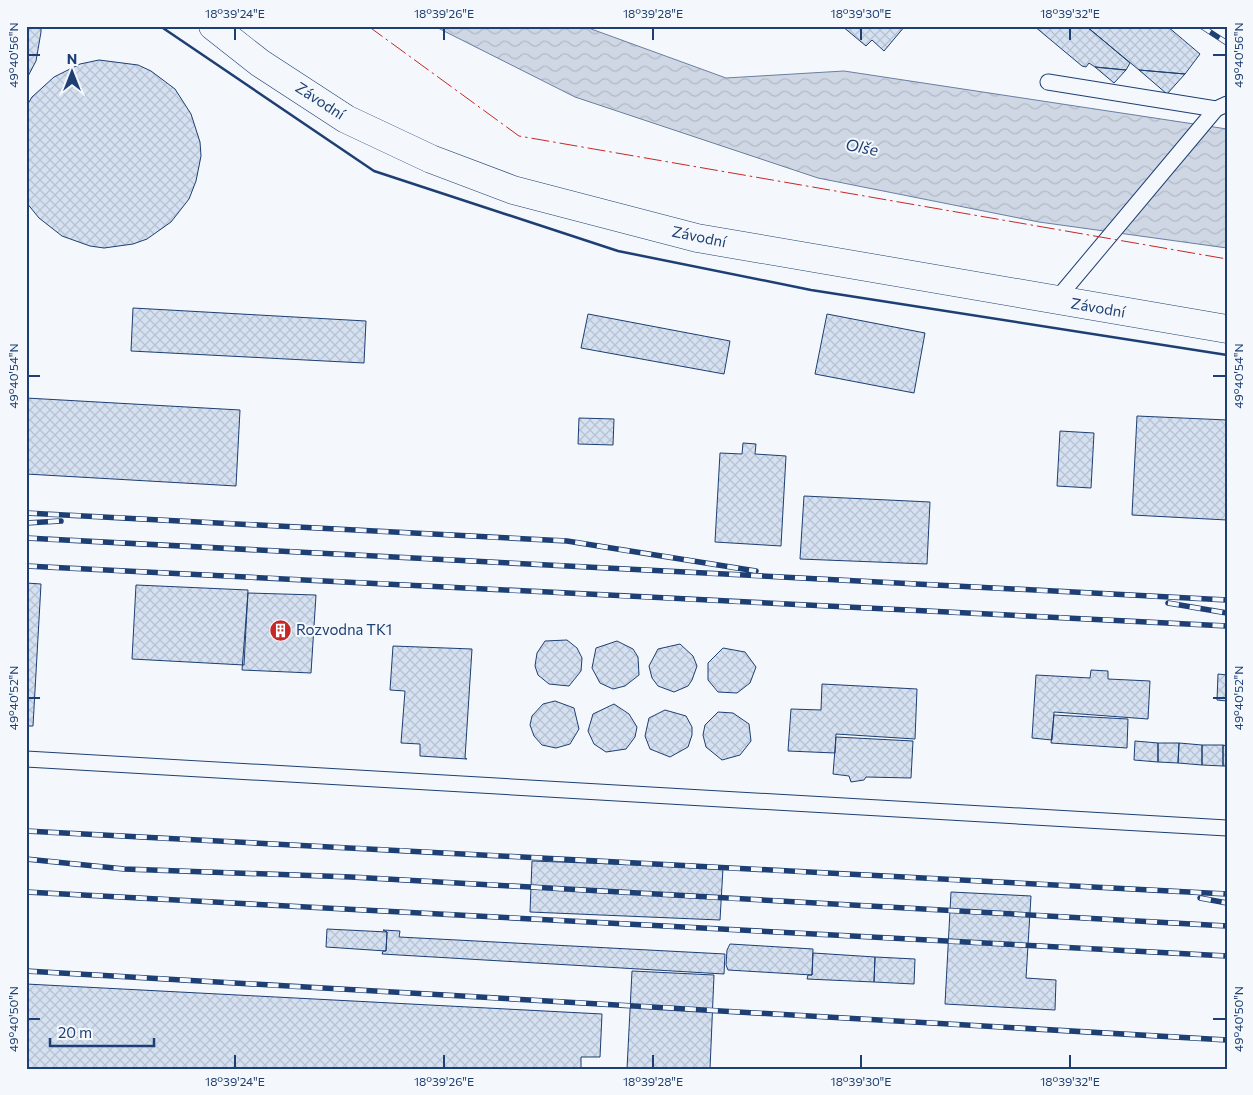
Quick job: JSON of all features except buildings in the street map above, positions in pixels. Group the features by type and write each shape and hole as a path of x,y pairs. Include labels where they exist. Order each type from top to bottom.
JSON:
{"street":[{"name":"Závodní","path":"213,26 260,63 346,119 431,159 513,190 697,238 1227,329"}],"lane":[{"path":"1048,82 1221,106"},
{"path":"1056,300 1221,106"},
{"path":"26,759 1227,828"}],"water":[{"name":"Olše","path":"434,26 583,26 726,78 844,71 1227,129 1227,248 1039,222 818,178 575,97"}],"railway":[{"path":"1201,26 1227,43"},
{"path":"26,513 567,541 756,571"},
{"path":"26,523 61,521"},
{"path":"26,538 1227,600"},
{"path":"26,566 1227,626"},
{"path":"1168,603 1227,613"},
{"path":"26,831 1227,894"},
{"path":"26,859 124,869 351,877 1227,926"},
{"path":"26,892 1227,956"},
{"path":"1200,898 1227,903"},
{"path":"26,971 1227,1040"}],"wall":[{"path":"160,26 374,171 618,251 811,290 1227,355"}],"power":[{"path":"368,26 519,136 1227,259"}],"place":[{"name":"Rozvodna TK1","path":"280,630"}]}
